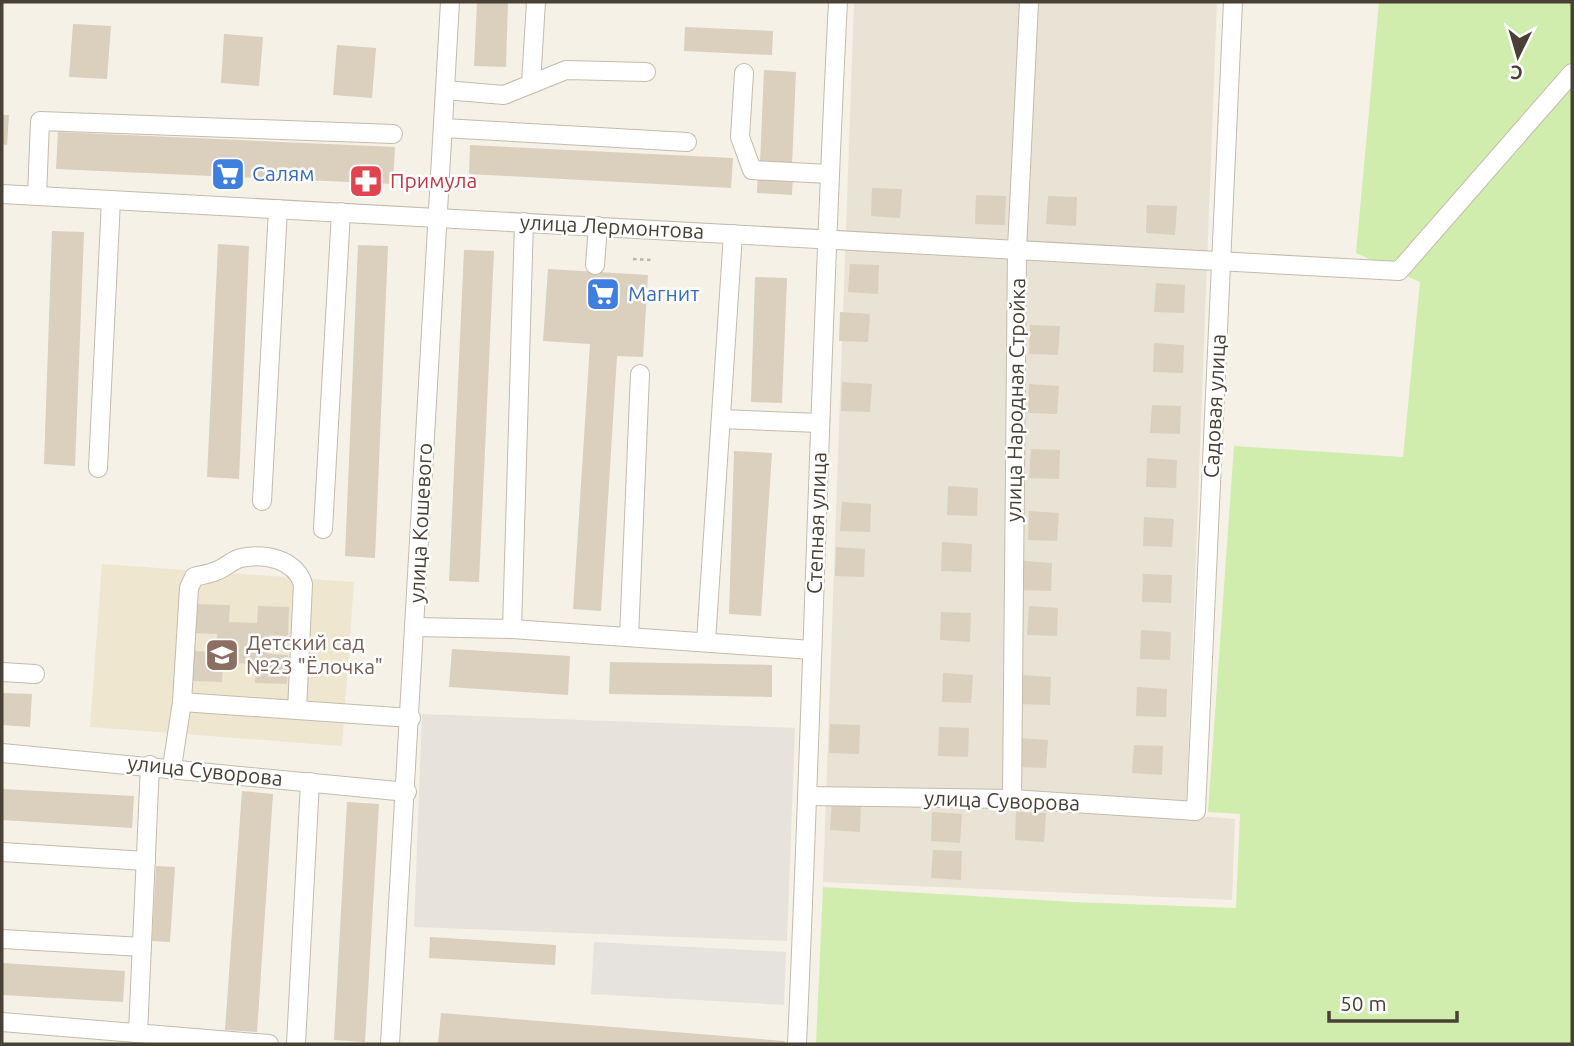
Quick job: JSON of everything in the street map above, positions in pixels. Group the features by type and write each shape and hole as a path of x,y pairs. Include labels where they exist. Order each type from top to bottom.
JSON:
{"street":[{"name":"улица Кошевого","path":"390,1044 407,792 450,2"},
{"path":"531,83 536,2"},
{"name":"Степная улица","path":"797,1044 809,796 826,239 838,2"},
{"name":"улица Народная Стройка","path":"1012,799 1017,249 1029,2"},
{"name":"Садовая улица","path":"1196,811 1233,2"},
{"path":"445,90 504,95 565,70 646,72"},
{"path":"744,73 740,137 752,170 829,174"},
{"name":"улица Лермонтова","path":"2,194 1399,271 1572,73"},
{"path":"37,196 40,121 393,134"},
{"path":"443,128 687,142"},
{"path":"98,468 111,200"},
{"path":"262,500 278,209"},
{"path":"323,529 341,212"},
{"path":"512,629 524,222"},
{"path":"595,265 598,226"},
{"path":"706,642 733,234"},
{"path":"629,637 640,374"},
{"path":"721,419 820,423"},
{"path":"172,767 182,702 189,588 194,577 217,571 239,558 265,556 286,562 299,573 303,584 297,710"},
{"path":"415,627 512,629 812,650"},
{"path":"2,672 35,674"},
{"path":"182,702 411,718"},
{"name":"улица Суворова","path":"2,753 172,767 407,792"},
{"path":"138,1033 150,765"},
{"path":"296,1044 310,782"},
{"name":"улица Суворова","path":"809,796 1012,799 1196,811"},
{"path":"2,852 146,861"},
{"path":"2,939 142,947"},
{"path":"2,1022 269,1044"}],"path":[{"path":"633,259 651,260"}],"shaded area":[{"path":"854,2 1217,2 1186,815 1235,819 1232,900 823,882"},
{"name":"Детский сад №23 \"Ёлочка\"","path":"102,564 354,582 342,746 90,727"},
{"path":"422,714 795,728 787,941 414,927"},
{"path":"594,942 786,952 784,1005 591,994"}],"green space":[{"path":"1379,2 1572,2 1572,1044 816,1044 823,887 1073,902 1236,908 1240,814 1208,812 1234,446 1403,457 1420,282 1356,253"}],"building":[{"path":"477,2 508,2 506,67 474,66"},
{"path":"73,24 111,26 107,79 69,77"},
{"path":"685,27 773,31 772,55 684,51"},
{"path":"224,34 263,37 259,86 221,83"},
{"path":"337,45 376,48 372,98 333,95"},
{"path":"764,70 796,72 792,165 760,164"},
{"path":"2,115 9,115 7,145 2,144"},
{"path":"58,132 395,147 393,184 56,169"},
{"path":"470,145 733,158 731,188 469,174"},
{"path":"758,172 793,173 792,195 757,193"},
{"path":"872,188 902,189 900,218 871,216"},
{"path":"976,195 1006,196 1005,225 975,224"},
{"path":"1048,196 1077,197 1076,226 1046,224"},
{"path":"1147,205 1177,206 1175,235 1146,233"},
{"path":"52,231 84,232 75,466 44,464"},
{"path":"218,244 249,246 239,479 207,477"},
{"path":"358,245 388,246 375,558 345,556"},
{"path":"464,250 494,251 479,582 449,581"},
{"path":"850,264 879,265 878,294 848,292"},
{"path":"548,269 648,275 643,357 617,356 601,611 573,609 590,344 543,341"},
{"path":"755,277 787,278 782,403 751,402"},
{"path":"1156,283 1185,285 1184,313 1154,312"},
{"path":"840,312 870,314 868,342 839,341"},
{"path":"1030,325 1060,326 1058,355 1029,354"},
{"path":"1154,343 1184,345 1183,373 1153,372"},
{"path":"842,382 872,384 870,412 841,411"},
{"path":"1029,384 1059,386 1057,414 1028,413"},
{"path":"1152,405 1181,406 1180,434 1150,433"},
{"path":"1031,449 1060,450 1059,479 1029,478"},
{"path":"734,451 772,453 761,616 729,614"},
{"path":"1147,458 1177,460 1176,488 1146,487"},
{"path":"948,486 978,488 977,516 947,515"},
{"path":"842,502 871,504 870,532 840,531"},
{"path":"1029,511 1059,513 1057,541 1028,540"},
{"path":"1144,517 1174,519 1172,547 1143,546"},
{"path":"942,542 972,544 971,572 941,571"},
{"path":"836,547 865,549 864,577 835,576"},
{"path":"1023,561 1052,563 1051,591 1021,590"},
{"path":"1143,574 1172,575 1171,603 1142,602"},
{"path":"195,604 230,605 229,622 257,623 258,606 289,607 288,636 269,635 269,654 288,655 287,684 255,683 256,664 223,663 222,682 192,681 193,651 216,652 217,634 194,633"},
{"path":"1029,606 1058,608 1057,636 1027,635"},
{"path":"941,612 971,613 970,642 940,640"},
{"path":"1141,630 1171,632 1170,660 1140,659"},
{"path":"452,649 570,656 568,695 449,687"},
{"path":"610,662 772,665 772,697 609,694"},
{"path":"943,673 973,675 971,703 942,702"},
{"path":"1022,675 1051,677 1050,705 1020,704"},
{"path":"1137,687 1167,689 1166,717 1136,716"},
{"path":"2,693 32,694 30,727 2,725"},
{"path":"830,724 860,725 859,754 829,753"},
{"path":"939,727 969,728 968,757 938,756"},
{"path":"1018,738 1048,740 1046,768 1017,767"},
{"path":"1134,745 1163,746 1162,775 1132,773"},
{"path":"2,789 134,796 132,828 2,820"},
{"path":"242,791 273,794 257,1032 225,1030"},
{"path":"347,802 379,804 365,1042 334,1040"},
{"path":"832,802 861,803 860,832 830,830"},
{"path":"932,812 962,814 960,843 931,841"},
{"path":"1016,812 1046,813 1044,842 1015,840"},
{"path":"933,850 962,851 961,880 931,878"},
{"path":"156,866 175,867 170,942 152,941"},
{"path":"430,937 556,945 555,965 429,958"},
{"path":"2,963 125,971 123,1002 2,995"},
{"path":"441,1013 785,1041 785,1044 438,1044"}],"place":[{"name":"Салям","path":"228,174"},
{"name":"Примула","path":"366,181"},
{"name":"Магнит","path":"603,294"},
{"name":"Детский сад №23 \"Ёлочка\"","path":"222,655"}]}
